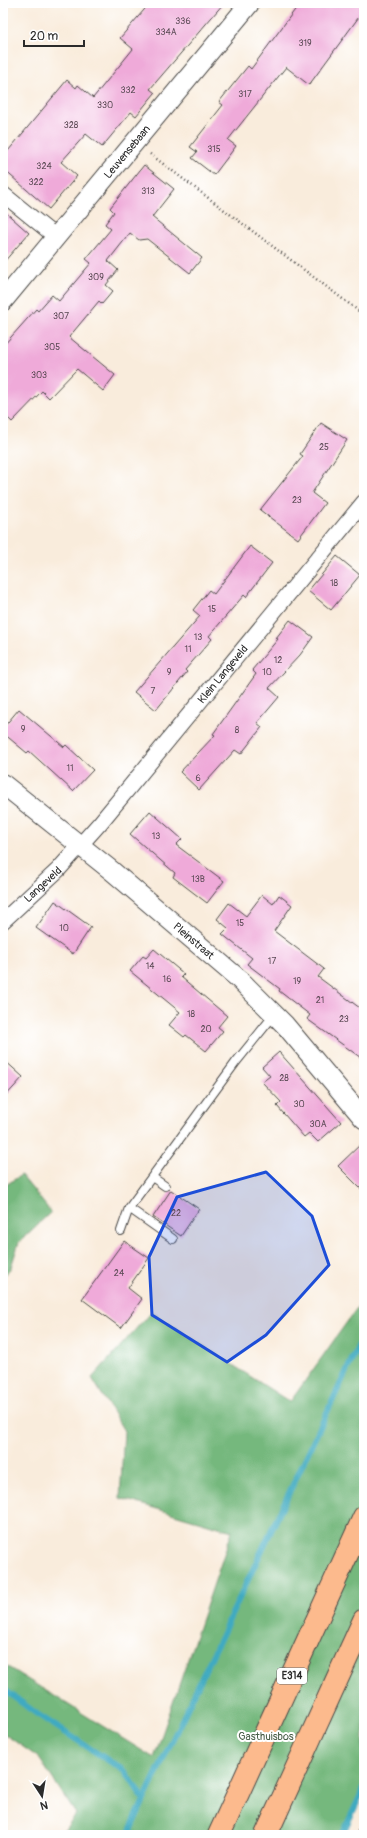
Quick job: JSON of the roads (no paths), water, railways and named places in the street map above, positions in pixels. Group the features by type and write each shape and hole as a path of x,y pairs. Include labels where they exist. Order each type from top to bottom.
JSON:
{"highway":[{"name":"E314","path":"219,1835 364,1517"},
{"path":"266,1835 364,1620"}],"street":[{"name":"Leuvensebaan","path":"3,301 250,3"},
{"path":"3,194 56,237"},
{"name":"Klein Langeveld","path":"80,846 364,502"},
{"name":"Pleinstraat","path":"3,784 80,846 239,979 323,1069 364,1120"},
{"name":"Langeveld","path":"3,921 58,870 80,846"}],"lane":[{"path":"121,1231 129,1208 236,1062 274,1015"},
{"path":"152,1177 165,1186"},
{"path":"129,1208 173,1239"}],"waterway":[{"path":"144,1800 364,1334"},
{"path":"3,1689 37,1714 126,1772 144,1800 128,1835"},
{"path":"342,1835 364,1788"}],"park label":[{"name":"Gasthuisbos","path":"266,1736"}]}
